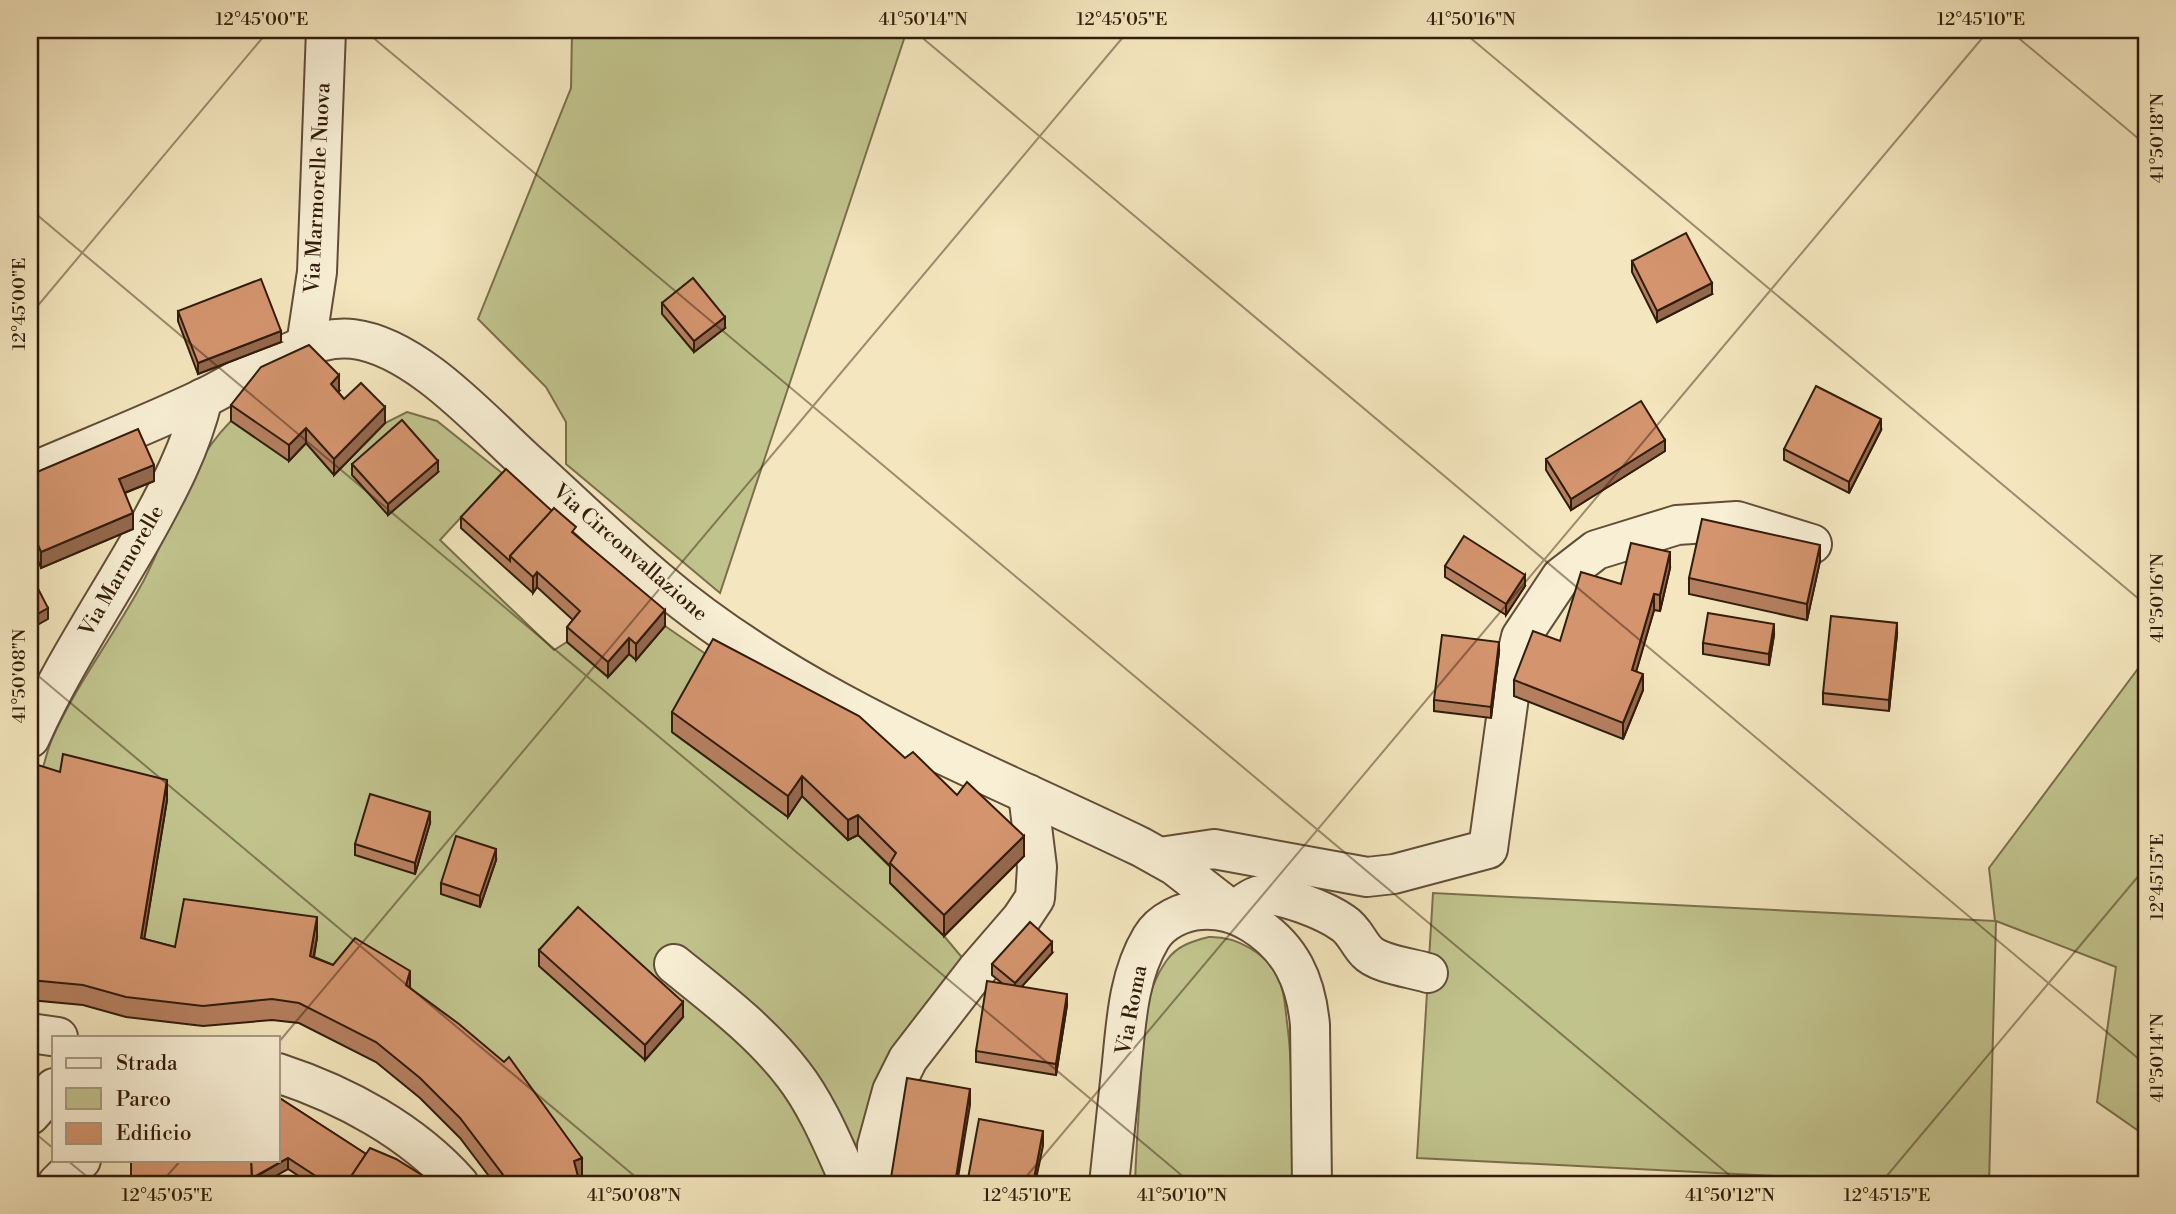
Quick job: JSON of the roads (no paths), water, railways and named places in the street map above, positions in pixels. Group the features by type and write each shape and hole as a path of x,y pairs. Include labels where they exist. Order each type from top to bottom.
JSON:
{"street":[{"name":"Via Marmorelle Nuova","path":"306,345 317,272 326,30"},
{"name":"Via Circonvallazione","path":"30,473 203,398 306,345 327,340 355,339 382,347 405,359 469,408 653,577 748,650 861,713 1160,857 1203,886 1234,912"},
{"name":"Via Marmorelle","path":"30,738 173,481 194,431 203,398"},
{"path":"1160,857 1214,849 1367,877 1394,874 1488,849 1512,675 1521,637 1561,577 1596,550 1677,525 1737,521 1812,544"},
{"path":"876,1184 877,1146 892,1091 908,1059 1035,898 1037,867 1028,794"},
{"path":"1312,1184 1310,1025 1305,990 1298,971 1283,950 1258,926 1234,912 1260,895 1290,900 1344,923 1367,952 1379,960 1428,972"},
{"name":"Via Roma","path":"1109,1184 1127,1012 1141,959 1152,936 1166,922 1196,911 1234,912"},
{"path":"674,964 741,1018 794,1074 827,1130 851,1184"},
{"path":"30,1033 52,1036"},
{"path":"287,1079 365,1111 407,1137 436,1160 459,1184"},
{"path":"30,1115 52,1090"},
{"path":"57,1184 79,1162"}]}
